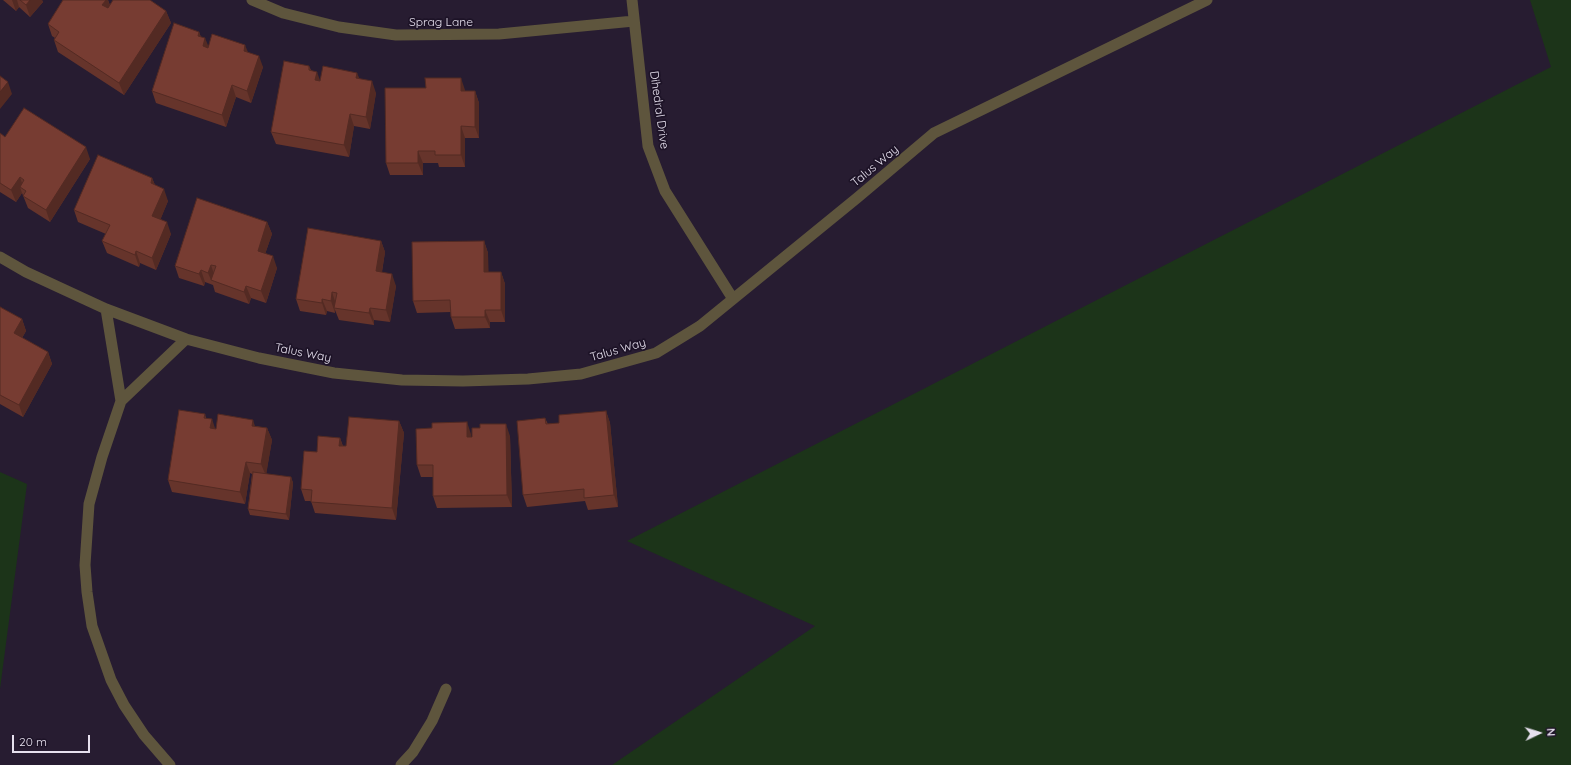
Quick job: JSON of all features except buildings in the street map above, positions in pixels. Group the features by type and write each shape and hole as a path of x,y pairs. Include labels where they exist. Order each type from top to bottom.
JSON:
{"street":[{"name":"Sprag Lane","path":"252,0 283,13 339,27 396,35 499,34 634,22"},
{"name":"Dihedral Drive","path":"632,0 648,146 665,191 733,299"},
{"name":"Talus Way","path":"0,257 26,272 106,309 186,339 259,358 334,372 402,380 464,382 528,379 581,374 656,353 700,326 934,133 1207,0"},
{"path":"106,309 121,401"},
{"path":"170,765 144,735 124,704 111,680 92,626 87,592 86,565 89,504 102,457 121,401 186,339"},
{"path":"401,765 414,752 432,721 446,689"}],"green space":[{"path":"1530,0 1571,0 1571,765 612,765 815,626 627,541 1551,67"},
{"path":"0,472 27,484 0,689"}]}
